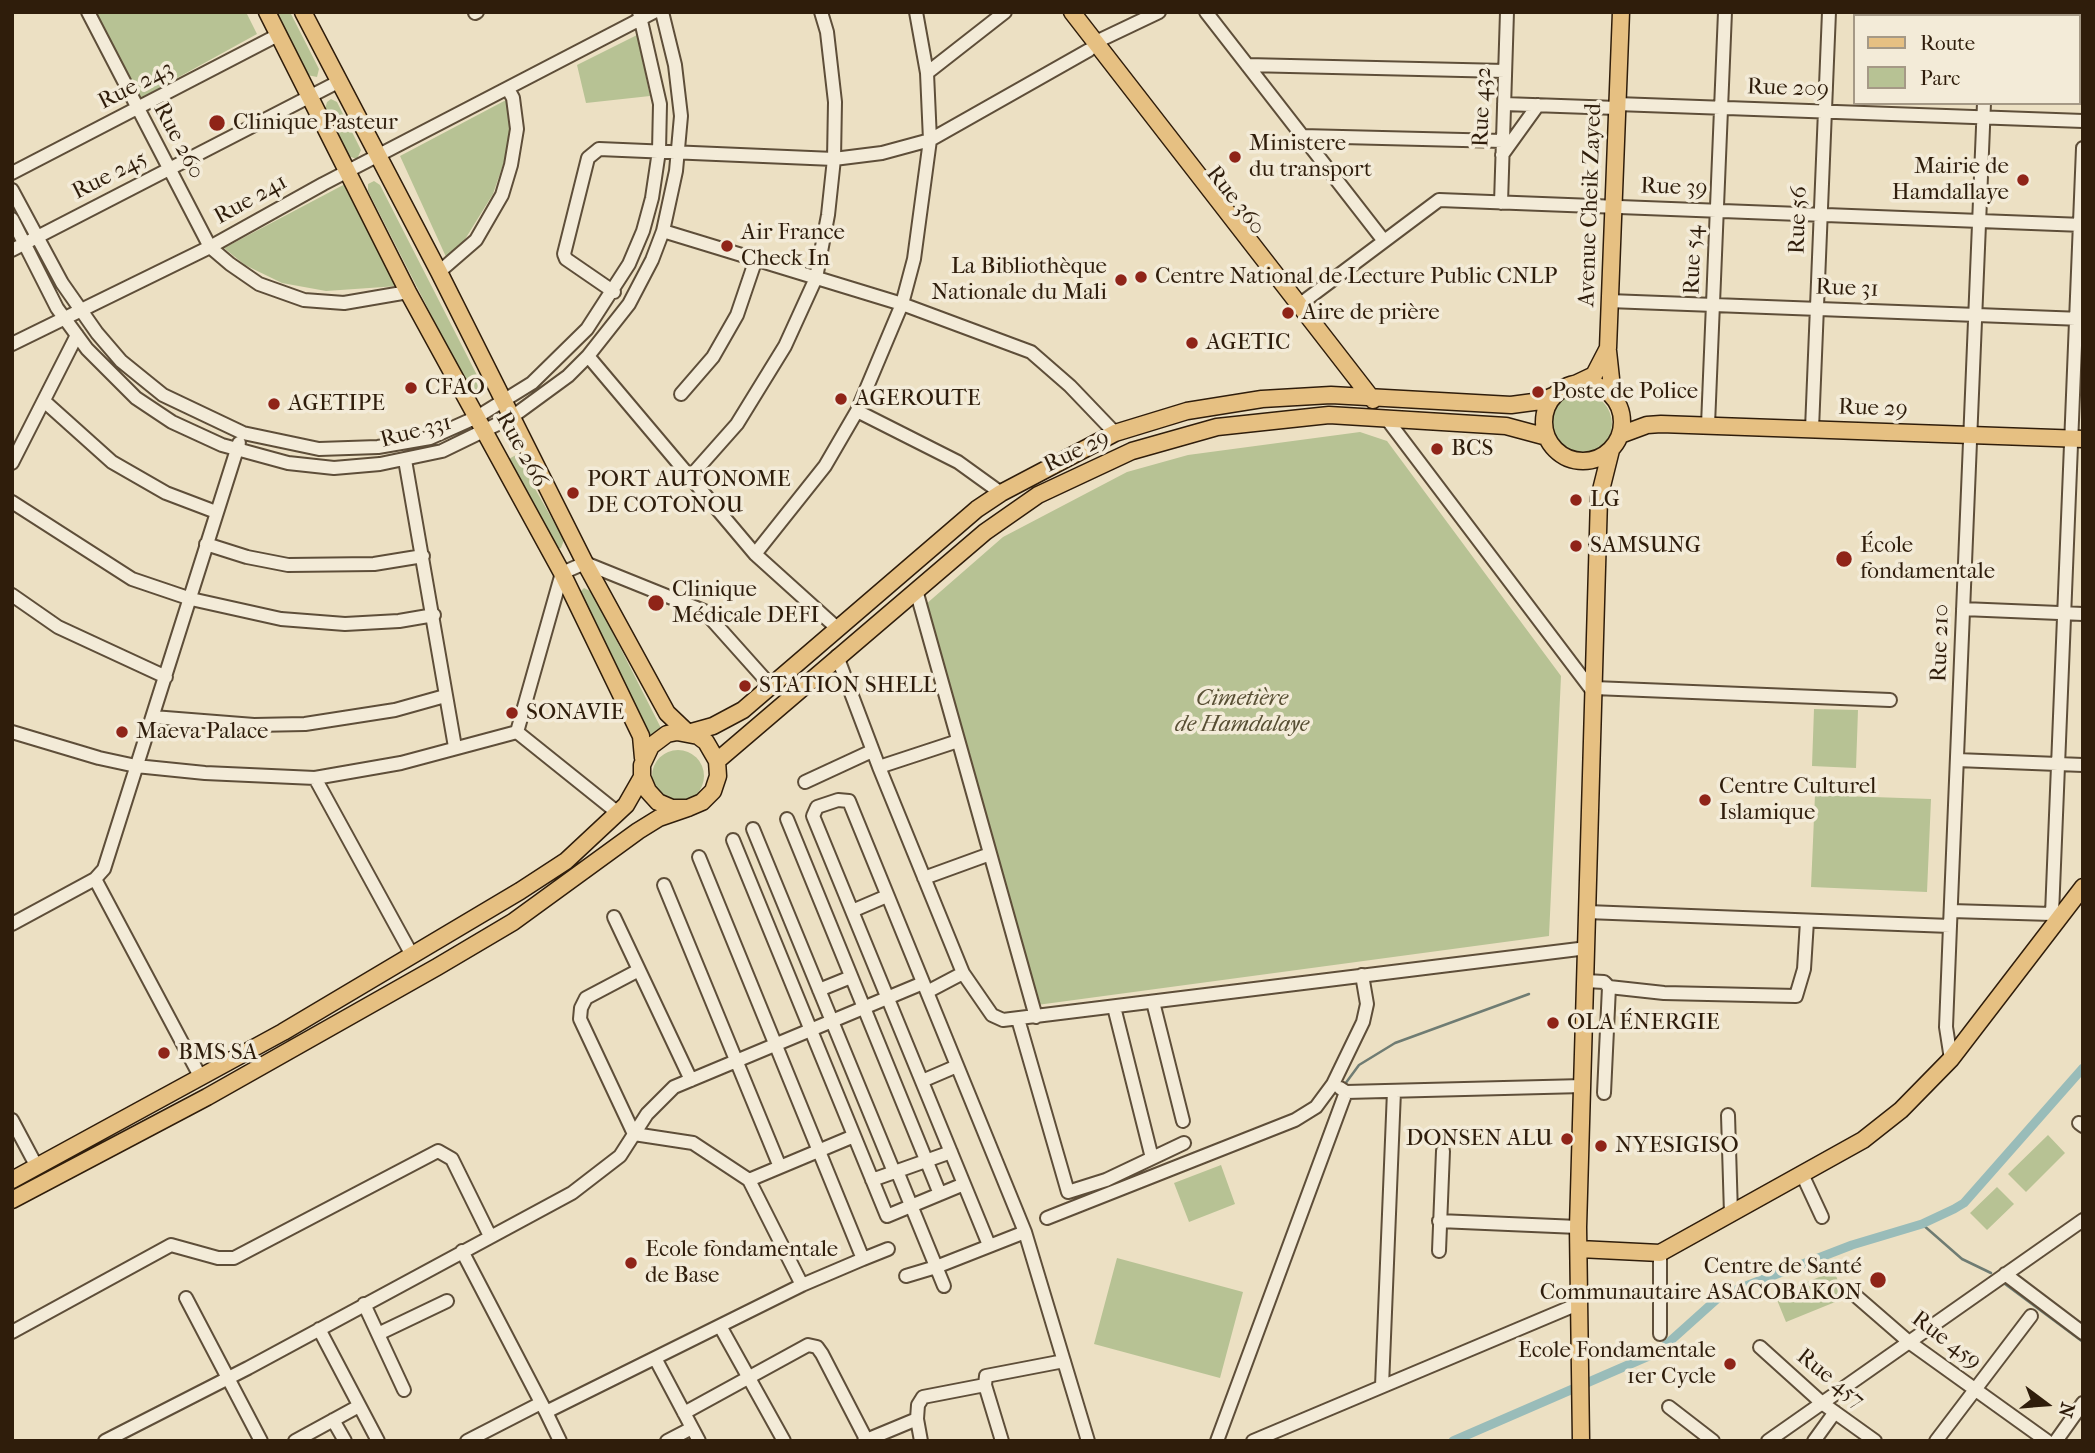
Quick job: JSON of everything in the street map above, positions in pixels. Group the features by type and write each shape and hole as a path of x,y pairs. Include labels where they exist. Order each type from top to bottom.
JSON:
{"main road":[{"name":"Rue 266","path":"267,12 408,292 562,573 642,736 642,771"},
{"name":"Rue 266","path":"303,12 439,272 585,563 667,713 688,733"},
{"name":"Rue 360","path":"1061,12 1092,46 1382,418"},
{"path":"1072,12 1092,46 1298,305 1365,397"},
{"name":"Avenue Cheik Zayed","path":"1616,401 1608,348 1621,12"},
{"path":"12,1180 201,1078 412,955 566,861 618,813 642,771 650,746 658,739 677,732 688,733 713,726 743,710 956,527 1001,493 1115,433 1187,411 1262,399 1365,397 1511,405 1541,401 1594,375 1608,348"},
{"path":"1575,384 1596,385 1616,401 1622,420 1620,435 1604,466 1599,498 1578,1227 1580,1441"},
{"path":"1555,395 1545,415 1547,438 1557,452 1573,461 1592,480 1599,498"},
{"name":"Rue 29","path":"1616,401 1633,414 1661,424"},
{"name":"Rue 29","path":"717,761 985,532 1038,495 1132,451 1230,425 1329,415 1506,426 1547,438"},
{"name":"Rue 29","path":"1620,435 1647,425 1661,424 2077,439"},
{"path":"1573,461 1600,458 1611,450"},
{"path":"12,1200 207,1097 437,967 513,922 638,831 659,818 702,802 713,791 718,776 717,761 706,743 688,733"},
{"path":"642,771 648,791 658,802 673,808 688,808"},
{"path":"1579,1250 1660,1253 1863,1140 1901,1110 1951,1059 2055,917 2083,887"}],"street":[{"name":"Rue 260","path":"88,12 210,247 259,284 304,300 344,303 408,292"},
{"name":"Rue 331","path":"12,219 121,361 163,395 243,433 319,449 378,447 430,438 513,417 568,376 588,356 629,304 663,232 678,152 681,116 677,78 662,12"},
{"path":"690,477 737,424 785,346 816,278 828,215 834,159 835,102 827,32 821,12"},
{"path":"755,554 825,466 857,411 902,304 918,235 930,140 927,73 916,12"},
{"path":"927,73 1005,12"},
{"path":"614,292 566,259 564,254 588,158 599,149 834,159 882,153 930,140 1092,46 1159,12"},
{"path":"1206,12 1384,241"},
{"name":"Rue 432","path":"1501,203 1507,12"},
{"name":"Rue 54","path":"1708,425 1725,12"},
{"name":"Rue 56","path":"1812,429 1829,12"},
{"path":"1894,12 1956,14"},
{"name":"Rue 331","path":"12,190 64,318 136,398 172,422 237,449 288,463 334,468 405,460 442,451 480,424 503,400 532,383 564,354 614,292 643,232 652,198 659,151 660,104 645,14"},
{"name":"Rue 241","path":"12,344 210,247 522,83 645,14"},
{"name":"Rue 243","path":"12,173 278,35"},
{"path":"1247,65 1505,71"},
{"name":"Rue 245","path":"12,250 338,82"},
{"path":"439,272 476,240 502,195 517,130 513,98 508,89"},
{"name":"Rue 209","path":"1504,104 1721,108 2083,121"},
{"path":"1502,155 1538,105"},
{"name":"Rue 210","path":"1951,1059 1946,1027 1984,105"},
{"path":"1301,136 1503,141"},
{"path":"1951,911 2055,917 2064,613 2077,439 2083,148"},
{"name":"Rue 39","path":"1298,305 1439,200 2081,225"},
{"path":"663,232 902,304 1031,352 1070,386 1115,433"},
{"path":"681,394 713,357 737,315 756,259"},
{"name":"Rue 31","path":"1609,301 2079,319"},
{"path":"12,463 77,335"},
{"path":"588,356 755,554 837,628"},
{"path":"44,401 112,461 166,493 216,512"},
{"path":"857,411 958,462 1001,493"},
{"path":"1382,418 1594,691 1891,700"},
{"path":"12,924 95,879 104,869 243,433"},
{"path":"405,460 455,747"},
{"path":"12,502 132,579 191,599 281,619 345,624 399,621 434,615"},
{"path":"206,544 247,557 288,565 374,564 423,556"},
{"path":"517,732 562,573 585,563 704,611 771,686"},
{"path":"916,590 1036,1017"},
{"path":"12,595 68,633 166,677"},
{"path":"1963,609 2083,614"},
{"path":"837,656 872,751 963,973 992,1015 1003,1020 1587,948"},
{"path":"153,717 254,725 305,724 395,710 445,696"},
{"path":"12,732 136,766 205,773 315,778 401,763 517,732"},
{"path":"517,732 618,813"},
{"path":"879,767 958,741"},
{"path":"805,782 872,751"},
{"path":"1957,760 2083,765"},
{"path":"315,778 412,955"},
{"path":"989,1245 813,816 817,807 838,800 849,801 1025,1232 1088,1441"},
{"path":"787,819 940,1194"},
{"path":"753,829 944,1286"},
{"path":"733,840 887,1216 964,1184"},
{"path":"924,878 990,854"},
{"path":"699,857 863,1259"},
{"path":"95,879 201,1078"},
{"path":"664,884 780,1167"},
{"path":"852,911 887,896"},
{"path":"1587,912 1950,926"},
{"path":"614,917 691,1080"},
{"path":"1586,981 1604,982 1609,987 1664,993 1796,996 1804,969 1807,920"},
{"path":"819,990 873,962"},
{"path":"634,1134 580,1019 586,998 639,970"},
{"path":"105,1441 229,1378 598,1175 620,1156 661,1098 691,1080 888,998 925,988 963,973"},
{"path":"1047,1218 1295,1120 1316,1107 1334,1084 1363,1022 1367,1004 1362,975"},
{"path":"1604,1093 1609,987"},
{"path":"1153,1002 1183,1121"},
{"path":"1114,1007 1152,1158"},
{"path":"1018,1019 1068,1192 1105,1180 1184,1143"},
{"path":"922,1081 957,1066"},
{"path":"1334,1084 1346,1092 1583,1086"},
{"path":"1382,1387 1394,1091"},
{"path":"1217,1441 1346,1092"},
{"path":"1728,1115 1731,1214"},
{"path":"12,1120 37,1167"},
{"path":"634,1134 693,1143 749,1180 802,1285"},
{"path":"749,1180 854,1136"},
{"path":"12,1332 171,1245 218,1258 234,1258 438,1151 452,1159 490,1236"},
{"path":"1439,1251 1443,1151"},
{"path":"872,1180 951,1152"},
{"path":"1802,1174 1822,1217"},
{"path":"1768,1441 2083,1220"},
{"path":"1439,1221 1578,1227"},
{"path":"906,1276 1025,1232"},
{"path":"467,1441 655,1358 802,1285 888,1248"},
{"path":"462,1251 560,1441"},
{"path":"1660,1253 1660,1334"},
{"path":"2005,1274 2083,1332"},
{"name":"Rue 459","path":"1856,1296 1909,1342 2047,1441"},
{"path":"186,1298 261,1441"},
{"path":"378,1334 447,1301"},
{"path":"364,1304 404,1390"},
{"path":"1253,1441 1578,1304"},
{"path":"1936,1441 2031,1316"},
{"path":"720,1326 784,1441"},
{"path":"319,1329 377,1441"},
{"path":"684,1413 808,1345 817,1347 865,1440 917,1419"},
{"name":"Rue 457","path":"1760,1347 1822,1403 1875,1441"},
{"path":"655,1358 699,1441"},
{"path":"1002,1441 985,1385 986,1376 1064,1361"},
{"path":"921,1441 917,1419 918,1405 923,1397 985,1385"},
{"path":"2056,1441 2083,1403"},
{"path":"295,1441 359,1406"},
{"path":"1669,1407 1713,1441"},
{"path":"1814,1441 1835,1412"},
{"path":"333,1420 345,1441"},
{"path":"667,1441 692,1428"}],"green space":[{"path":"94,12 246,12 257,34 139,99"},
{"path":"275,12 290,12 319,69 317,77 307,75"},
{"path":"637,35 650,96 586,103 577,65"},
{"path":"331,99 337,102 361,150 357,159 348,156 325,109"},
{"path":"506,100 510,125 505,159 493,194 459,249 447,259 400,156"},
{"path":"374,181 380,185 482,385 478,394 470,391 368,191 368,184"},
{"path":"347,183 398,286 326,291 282,283 245,265 224,248"},
{"path":"1575,393 1587,393 1603,402 1610,412 1610,436 1603,446 1587,455 1575,455 1564,450 1555,441 1550,430 1550,418 1555,407 1564,398"},
{"name":"Cimetière de Hamdalaye","path":"1360,432 1387,441 1561,676 1549,936 1037,1005 925,605 1003,537 1127,472 1188,455"},
{"path":"516,455 564,540 561,548 557,549 507,460"},
{"path":"584,588 592,592 663,732 650,738 579,599 578,594"},
{"path":"1814,709 1858,710 1856,768 1812,766"},
{"path":"678,750 688,752 696,758 702,766 702,786 696,794 688,800 678,802 668,800 660,794 654,786 652,776 654,766 660,758 668,752"},
{"path":"1815,795 1931,799 1927,892 1811,887"},
{"path":"2048,1135 2065,1153 2026,1192 2008,1174"},
{"path":"1221,1165 1235,1204 1189,1222 1174,1183"},
{"path":"1997,1187 2014,1204 1987,1230 1970,1213"},
{"path":"1117,1258 1243,1292 1220,1378 1094,1344"},
{"path":"1834,1271 1845,1298 1786,1322 1775,1295"}],"waterway":[{"path":"1345,1084 1359,1065 1395,1043 1529,994"},
{"path":"1453,1441 1658,1352 1717,1299 1738,1289 1852,1245 1922,1224 1954,1209 1964,1203 2083,1068"},
{"path":"1323,1136 1338,1096"},
{"path":"1922,1224 1962,1259 1991,1273"},
{"path":"2001,1281 2083,1342"},
{"path":"1211,1441 1268,1286"}],"place":[{"name":"Clinique Pasteur","path":"217,123"},
{"name":"Ministere du transport","path":"1235,157"},
{"name":"Mairie de Hamdallaye","path":"2023,180"},
{"name":"Air France Check In","path":"727,246"},
{"name":"Centre National de Lecture Public CNLP","path":"1141,277"},
{"name":"La Bibliothèque Nationale du Mali","path":"1121,280"},
{"name":"Aire de prière","path":"1288,313"},
{"name":"AGETIC","path":"1192,343"},
{"name":"CFAO","path":"411,388"},
{"name":"Poste de Police","path":"1538,392"},
{"name":"AGEROUTE","path":"841,399"},
{"name":"AGETIPE","path":"274,404"},
{"name":"BCS","path":"1437,449"},
{"name":"PORT AUTONOME DE COTONOU","path":"573,493"},
{"name":"LG","path":"1576,500"},
{"name":"SAMSUNG","path":"1576,546"},
{"name":"École fondamentale","path":"1844,559"},
{"name":"Clinique Médicale DEFI","path":"656,603"},
{"name":"STATION SHELL","path":"745,686"},
{"name":"SONAVIE","path":"512,713"},
{"name":"Maeva Palace","path":"122,732"},
{"name":"Centre Culturel Islamique","path":"1705,800"},
{"name":"OLA ÉNERGIE","path":"1553,1023"},
{"name":"BMS SA","path":"164,1053"},
{"name":"DONSEN ALU","path":"1567,1139"},
{"name":"NYESIGISO","path":"1601,1146"},
{"name":"Ecole fondamentale de Base","path":"631,1263"},
{"name":"Centre de Santé Communautaire ASACOBAKON","path":"1878,1280"},
{"name":"Ecole Fondamentale 1er Cycle","path":"1730,1364"}]}
